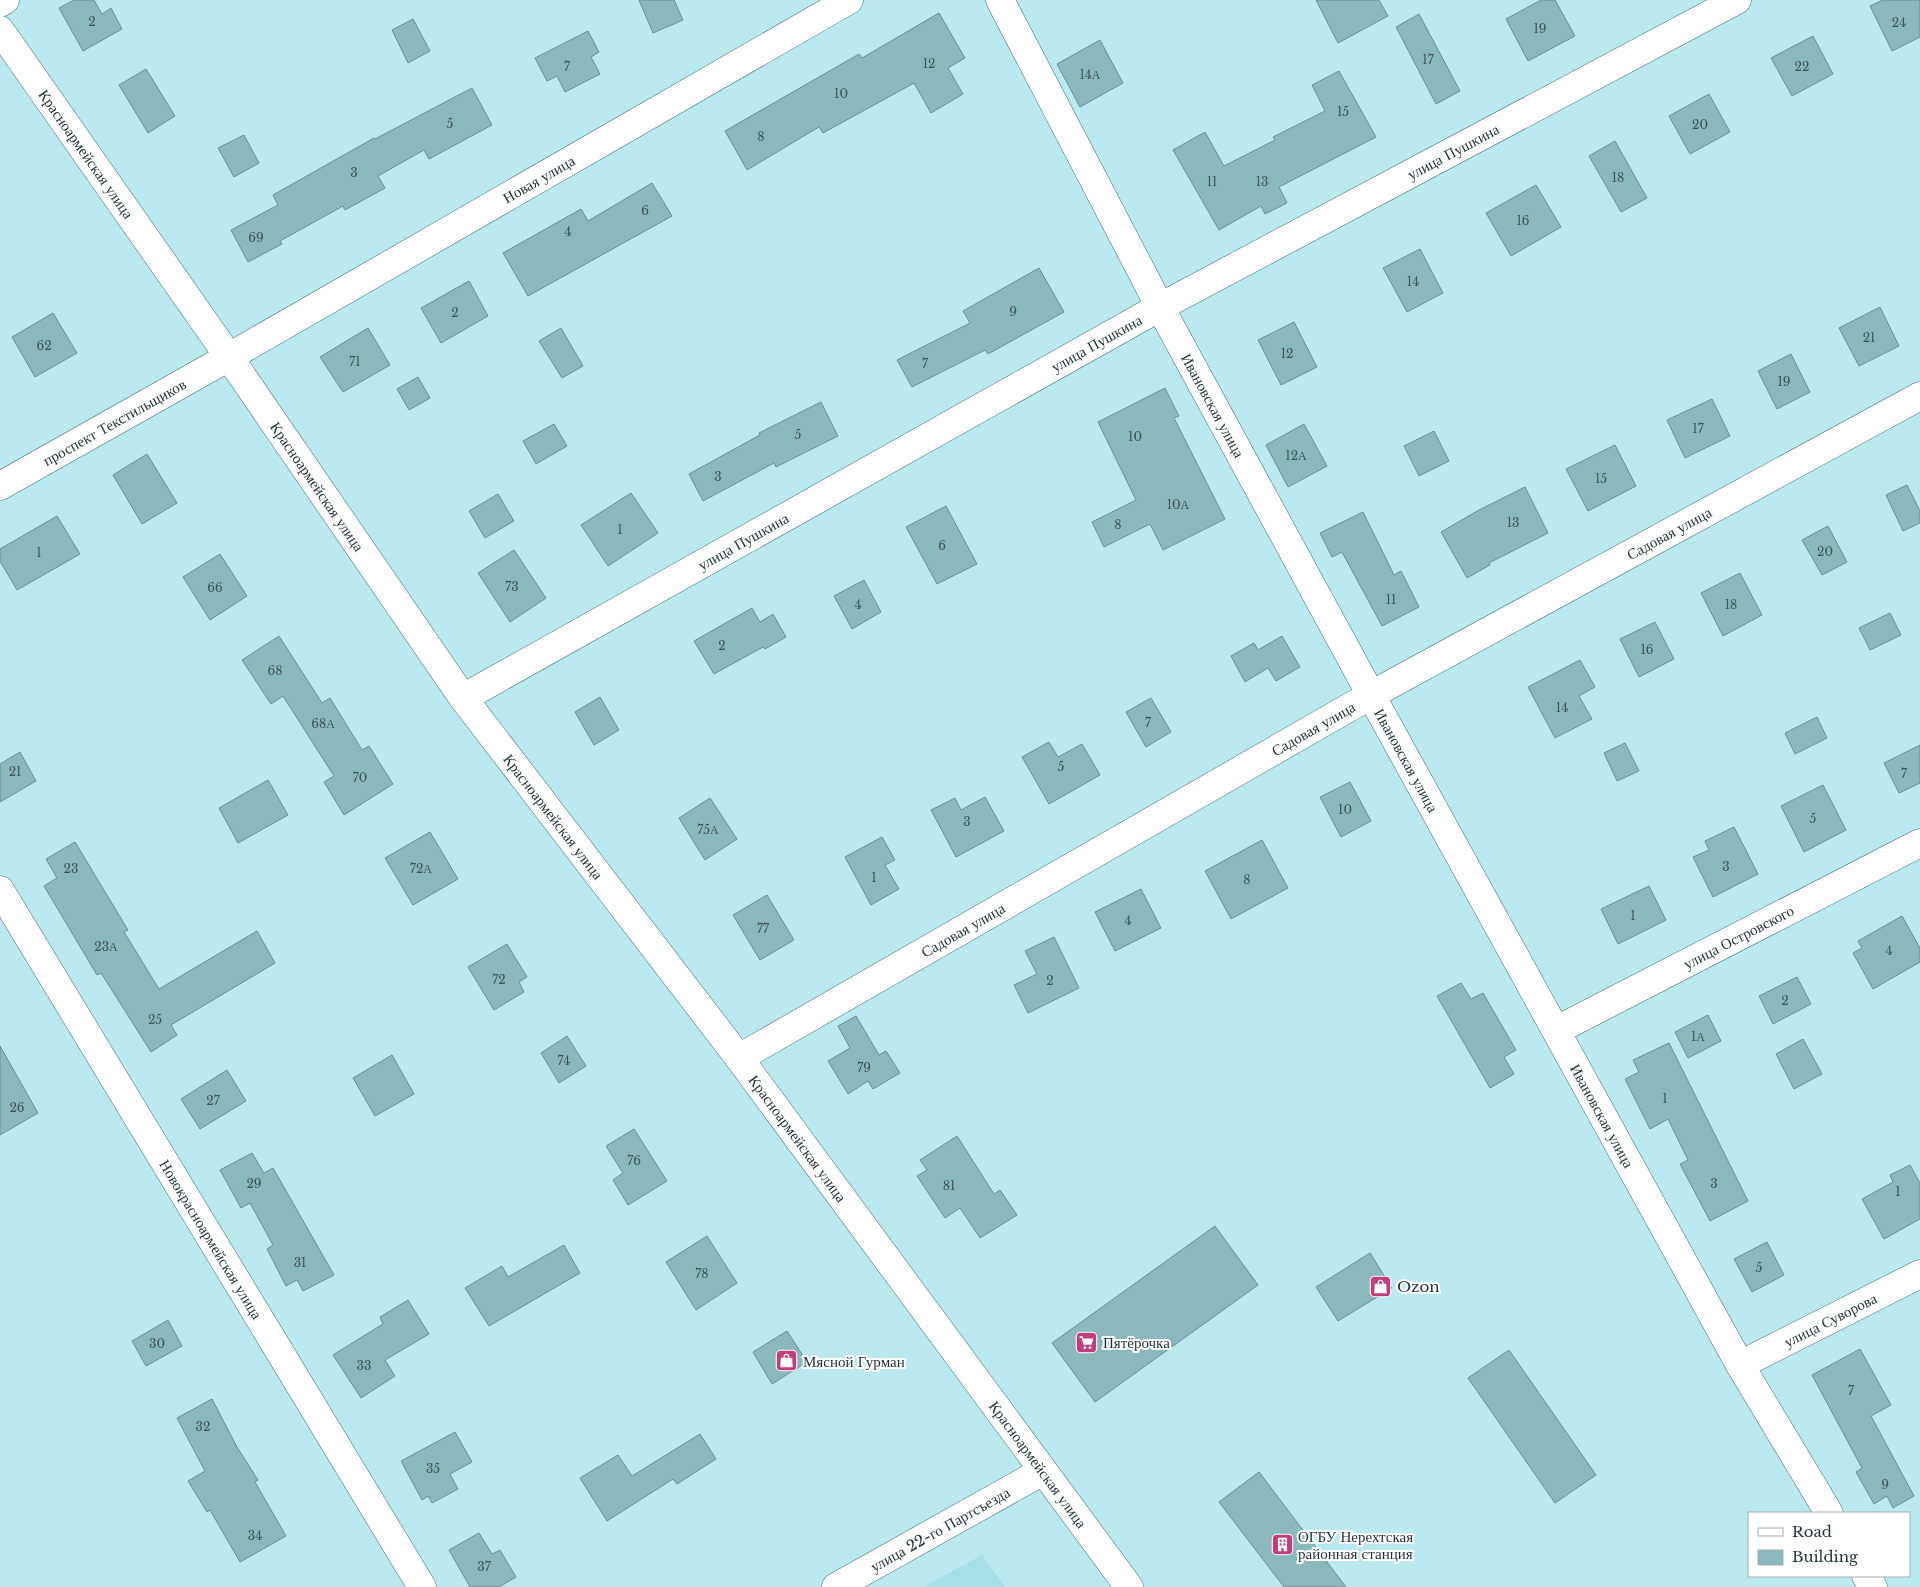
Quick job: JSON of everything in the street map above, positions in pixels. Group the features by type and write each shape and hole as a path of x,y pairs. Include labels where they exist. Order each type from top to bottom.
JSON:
{"street":[{"path":"0,3 5,0"},
{"name":"Новая улица","path":"229,357 849,0"},
{"name":"Ивановская улица","path":"1000,0 1160,307 1371,695 1740,1365 1828,1512"},
{"name":"улица Пушкина","path":"463,698 1160,307 1737,0"},
{"name":"Красноармейская улица","path":"0,30 229,357 463,698 740,1058 1129,1587"},
{"name":"проспект Текстильщиков","path":"0,486 229,357"},
{"name":"Садовая улица","path":"740,1058 1371,695 1920,396"},
{"name":"улица Островского","path":"1557,1030 1920,843"},
{"name":"Новокрасноармейская улица","path":"0,890 422,1587"},
{"name":"улица Суворова","path":"1740,1365 1920,1274"},
{"name":"улица 22-го Партсъезда","path":"836,1587 1044,1471"}],"shaded area":[{"path":"982,1555 1005,1587 923,1587"}],"building":[{"path":"74,0 94,0 102,14 111,8 122,29 83,51 59,8"},
{"path":"639,0 674,0 683,20 653,33"},
{"path":"1316,0 1379,0 1388,16 1338,43"},
{"path":"1541,0 1555,0 1575,36 1528,61 1506,19"},
{"path":"1883,0 1920,0 1920,37 1892,51 1870,6"},
{"path":"939,13 965,58 948,68 963,94 931,113 914,83 823,133 819,127 747,170 725,131 859,54 862,58"},
{"path":"1419,14 1460,91 1436,104 1396,27"},
{"path":"413,19 430,51 408,63 392,30"},
{"path":"588,31 599,52 591,57 600,74 565,92 557,76 547,81 535,58"},
{"path":"1813,36 1833,74 1792,96 1771,58"},
{"path":"1100,40 1123,83 1080,107 1057,64"},
{"path":"146,69 175,116 148,133 119,85"},
{"path":"1339,71 1376,137 1279,187 1287,203 1265,214 1261,206 1219,230 1173,150 1205,132 1224,166 1275,140 1273,137 1325,111 1312,85"},
{"path":"472,88 492,125 429,159 424,150 378,176 385,188 345,210 343,206 280,241 282,244 248,262 231,230 278,205 273,195 374,138"},
{"path":"1709,94 1730,132 1690,154 1669,116"},
{"path":"244,135 259,163 234,177 218,148"},
{"path":"1615,141 1647,198 1621,212 1589,156"},
{"path":"652,183 672,216 528,296 503,253 581,209 588,221"},
{"path":"1536,185 1561,227 1511,256 1486,213"},
{"path":"1420,249 1443,293 1407,312 1383,268"},
{"path":"1039,268 1064,312 988,354 985,350 912,387 897,360 970,323 963,311"},
{"path":"469,281 488,316 441,343 421,308"},
{"path":"1880,307 1899,346 1859,366 1839,328"},
{"path":"53,313 77,353 35,377 12,337"},
{"path":"1294,322 1317,367 1281,385 1258,340"},
{"path":"368,328 390,365 343,392 320,357"},
{"path":"561,328 583,366 562,378 539,341"},
{"path":"1791,354 1810,392 1777,409 1758,371"},
{"path":"418,377 430,398 409,410 397,389"},
{"path":"1165,388 1179,416 1174,418 1225,519 1163,550 1150,524 1104,547 1092,522 1136,500 1098,422"},
{"path":"1712,399 1730,436 1685,458 1667,420"},
{"path":"821,402 838,436 776,467 774,463 703,501 689,474 760,435 759,433"},
{"path":"554,424 567,446 536,464 523,441"},
{"path":"1304,424 1327,466 1288,487 1266,445"},
{"path":"1434,431 1449,461 1419,476 1404,446"},
{"path":"1615,445 1636,486 1588,511 1566,469"},
{"path":"147,454 177,503 142,524 113,475"},
{"path":"1907,485 1920,511 1920,523 1903,531 1886,495"},
{"path":"1525,487 1548,533 1489,563 1490,565 1467,578 1441,532"},
{"path":"631,493 658,533 608,566 581,525"},
{"path":"498,494 514,521 485,538 469,511"},
{"path":"946,506 977,564 937,584 906,527"},
{"path":"1363,512 1394,575 1401,571 1419,607 1382,626 1342,552 1332,557 1320,533"},
{"path":"57,516 80,554 17,590 0,561 0,549"},
{"path":"1828,526 1847,562 1822,575 1802,540"},
{"path":"514,550 546,598 510,622 478,573"},
{"path":"220,554 247,596 210,620 183,577"},
{"path":"1740,573 1762,615 1723,636 1701,593"},
{"path":"864,580 881,612 852,629 834,596"},
{"path":"752,608 760,622 773,614 786,637 765,649 763,647 714,674 694,641"},
{"path":"1890,613 1901,635 1870,650 1859,628"},
{"path":"1655,622 1674,659 1639,677 1620,639"},
{"path":"279,636 322,703 330,698 362,750 369,746 393,784 344,815 324,782 334,776 283,696 271,704 242,660"},
{"path":"1282,636 1300,667 1276,681 1268,668 1245,682 1231,656 1254,643 1258,650"},
{"path":"1580,660 1595,687 1579,696 1592,719 1555,738 1528,687"},
{"path":"600,697 619,730 594,745 575,712"},
{"path":"1151,698 1171,732 1146,747 1126,712"},
{"path":"1817,717 1827,738 1795,754 1785,733"},
{"path":"1049,742 1058,757 1082,744 1100,775 1049,804 1022,757"},
{"path":"1625,743 1639,771 1617,781 1604,753"},
{"path":"1920,745 1920,783 1899,793 1884,763"},
{"path":"20,752 36,781 0,802 0,764"},
{"path":"268,780 288,815 238,843 219,808"},
{"path":"1350,782 1371,821 1341,837 1320,797"},
{"path":"1823,785 1846,830 1804,852 1781,806"},
{"path":"985,797 1004,831 956,857 931,810 955,798 961,810"},
{"path":"710,798 737,839 705,860 679,818"},
{"path":"1734,827 1758,874 1713,897 1693,857 1709,850 1705,841"},
{"path":"430,832 458,879 413,905 385,858"},
{"path":"882,837 895,860 885,865 899,889 871,905 845,857"},
{"path":"1262,840 1288,888 1231,919 1205,871"},
{"path":"75,842 128,930 124,932 159,989 257,931 275,963 171,1025 177,1035 151,1052 101,973 97,975 44,886 57,878 46,859"},
{"path":"1649,886 1666,920 1618,944 1601,909"},
{"path":"1141,889 1161,928 1115,951 1095,912"},
{"path":"767,895 794,940 760,960 733,915"},
{"path":"1902,916 1920,948 1920,962 1873,989 1853,953 1862,948 1858,941"},
{"path":"1054,937 1079,988 1028,1013 1014,985 1037,974 1025,951"},
{"path":"507,944 527,977 519,982 524,992 494,1010 468,967"},
{"path":"1797,977 1811,1004 1773,1024 1759,996"},
{"path":"1461,983 1471,999 1483,993 1516,1050 1504,1057 1514,1074 1490,1088 1437,996"},
{"path":"1708,1015 1721,1041 1688,1058 1675,1032"},
{"path":"856,1016 879,1055 886,1051 900,1073 873,1089 868,1081 848,1094 828,1061 850,1048 838,1026"},
{"path":"567,1036 586,1066 559,1083 541,1053"},
{"path":"1803,1039 1822,1074 1794,1089 1776,1054"},
{"path":"1669,1043 1748,1201 1710,1221 1680,1164 1688,1160 1668,1119 1650,1129 1625,1079 1639,1072 1633,1060"},
{"path":"0,1046 38,1113 0,1135"},
{"path":"392,1055 414,1094 375,1116 353,1078"},
{"path":"227,1070 246,1101 200,1129 181,1099"},
{"path":"634,1129 667,1181 628,1205 613,1180 623,1173 606,1146"},
{"path":"957,1136 994,1194 1000,1190 1017,1215 980,1238 960,1208 945,1218 917,1176 927,1170 920,1160"},
{"path":"252,1153 264,1173 273,1168 334,1275 303,1291 297,1280 286,1286 267,1249 273,1245 250,1203 241,1208 220,1170"},
{"path":"1910,1165 1920,1183 1920,1219 1884,1239 1862,1199 1893,1182 1890,1175"},
{"path":"1215,1226 1258,1285 1095,1402 1052,1343"},
{"path":"707,1236 737,1283 696,1310 666,1262"},
{"path":"1767,1242 1784,1275 1752,1292 1734,1259"},
{"path":"564,1245 580,1273 489,1326 465,1288 502,1266 508,1277"},
{"path":"1370,1253 1392,1288 1338,1321 1316,1287"},
{"path":"408,1300 429,1334 385,1360 395,1376 361,1398 333,1355 383,1324 380,1317"},
{"path":"168,1320 182,1346 146,1366 132,1341"},
{"path":"787,1331 807,1362 772,1384 753,1352"},
{"path":"1860,1349 1891,1405 1871,1416 1914,1496 1893,1508 1887,1496 1874,1504 1856,1472 1862,1468 1812,1375"},
{"path":"1509,1350 1596,1475 1555,1503 1468,1378"},
{"path":"212,1399 237,1447 258,1480 255,1482 286,1536 240,1562 210,1510 207,1512 188,1481 205,1471 177,1418"},
{"path":"455,1432 472,1462 450,1474 458,1489 432,1503 428,1496 422,1500 401,1461"},
{"path":"700,1434 716,1459 677,1484 673,1479 607,1521 580,1478 618,1455 632,1476"},
{"name":"ОГБУ Нерехтская районная станция","path":"1259,1472 1346,1587 1284,1587 1219,1502"},
{"path":"479,1533 492,1554 500,1550 516,1577 499,1587 470,1587 449,1550"}],"place":[{"name":"Ozon","path":"1381,1286"},
{"name":"Пятёрочка","path":"1087,1342"},
{"name":"Мясной Гурман","path":"787,1361"},
{"name":"ОГБУ Нерехтская районная станция","path":"1282,1545"}]}
